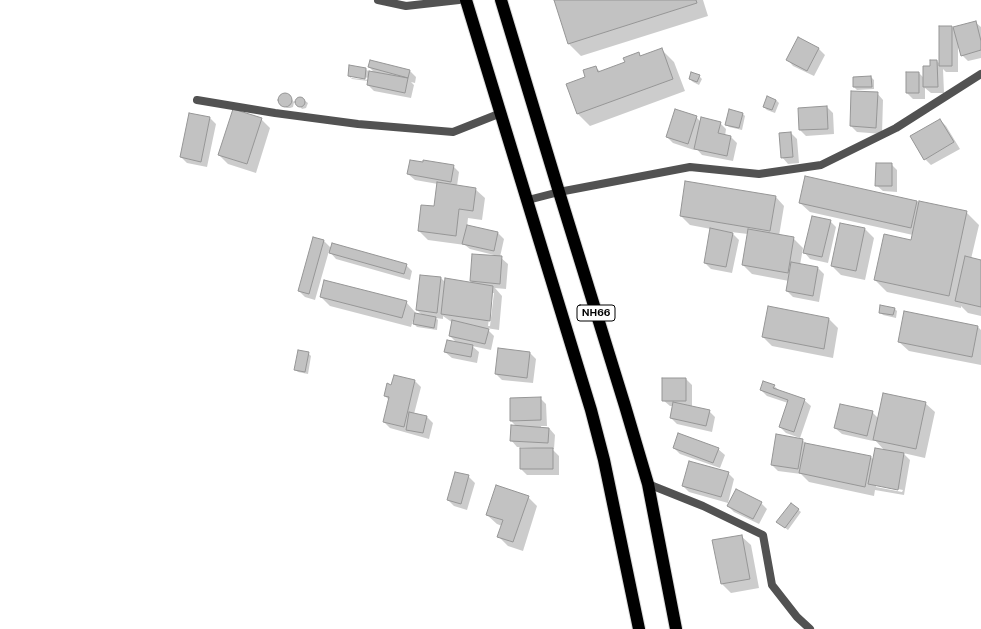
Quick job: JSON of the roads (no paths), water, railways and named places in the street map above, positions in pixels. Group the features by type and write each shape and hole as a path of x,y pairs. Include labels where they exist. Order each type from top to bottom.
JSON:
{"highway":[{"name":"NH66","path":"466,0 589,403 604,460 639,629"},
{"name":"NH66","path":"502,0 558,192 648,484 676,629"}],"street":[{"path":"378,0 406,6 459,0"},
{"path":"528,200 558,192 690,167 760,174 821,165 896,128 981,74"},
{"path":"197,100 275,113 358,124 453,132 501,113"},
{"path":"648,484 703,506 763,535 772,585 797,617 810,629"}]}
